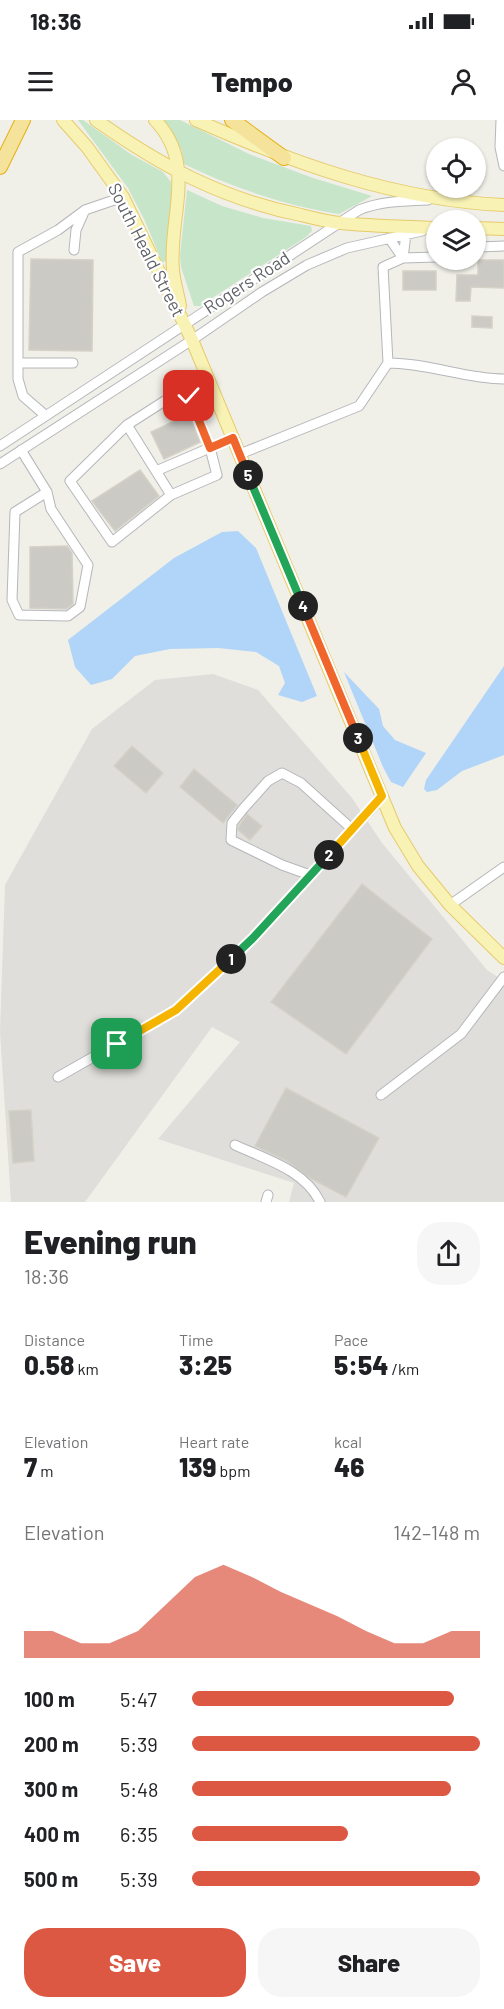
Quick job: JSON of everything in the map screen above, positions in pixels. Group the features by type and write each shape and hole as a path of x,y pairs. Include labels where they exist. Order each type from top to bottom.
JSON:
{"highway":[{"path":"0,167 23,120"},
{"path":"232,120 284,158"}],"main road":[{"name":"South Heald Street","path":"63,120 87,147 123,197 192,340 395,828 418,866 450,905 504,958"},
{"path":"96,120 135,147 180,173 225,194 265,208 339,223 426,227"},
{"name":"South Heald Street","path":"155,120 162,127 174,149 180,173 173,270 184,325"},
{"path":"196,120 284,158 362,183 448,200 504,205"},
{"path":"486,228 504,229"}],"street":[{"path":"501,120 500,147 504,166"},
{"path":"46,416 23,396 18,379 18,252 58,230 85,210 123,197"},
{"name":"Rogers Road","path":"0,446 339,223 374,204 448,200"},
{"path":"74,250 76,230 85,210"},
{"name":"Rogers Road","path":"0,464 306,265 347,248 426,230"},
{"path":"403,258 406,234"},
{"path":"389,238 403,258"},
{"path":"486,247 504,246"},
{"path":"240,454 359,406 388,363 383,267 403,258 426,257"},
{"path":"18,363 73,363"},
{"path":"388,363 411,363 487,379 504,379"},
{"path":"177,393 189,396 210,448 217,475 171,495 112,542 70,481 126,425 177,393"},
{"path":"126,425 171,495"},
{"path":"156,471 233,438"},
{"path":"21,450 47,492 51,509 88,565 80,607 68,616 19,615 12,600 15,512 47,492"},
{"path":"310,875 282,865 231,840 232,823 268,781 282,773 301,783 352,829"},
{"path":"58,1077 176,1010 253,938 382,796"},
{"path":"450,905 504,867"},
{"path":"381,1095 461,1034 504,976"},
{"path":"235,1145 294,1173 316,1193 320,1202"}],"shaded area":[{"path":"213,674 258,690 352,798 382,843 487,970 504,981 504,1202 289,1202 294,1183 158,1139 240,1042 212,1027 85,1202 11,1202 0,1032 5,885 92,729 155,680"}],"green space":[{"path":"78,120 83,120 132,155 163,172 171,182 173,197 167,261 162,262 128,188"},
{"path":"164,120 180,120 249,154 313,178 372,196 339,214 298,206 240,188 184,164 181,149"},
{"path":"187,190 222,206 263,218 311,226 312,231 200,306 194,306 181,267 180,256"}],"water":[{"path":"238,531 256,548 317,696 302,702 278,695 285,683 279,666 256,652 218,648 170,649 135,656 112,679 91,685 75,667 68,640 174,558 222,532"},
{"path":"504,666 504,755 462,771 437,790 427,792 424,789 426,780"},
{"path":"344,672 379,709 383,726 395,740 426,753 403,787 391,782 383,767"}],"building":[{"path":"31,259 93,260 92,351 29,350"},
{"path":"486,260 504,260 504,288 471,287 470,301 456,301 457,275 478,275 478,270 486,270"},
{"path":"403,271 436,271 436,290 403,290"},
{"path":"472,316 492,317 492,328 472,327"},
{"path":"189,414 200,442 164,459 151,432"},
{"path":"140,470 159,496 115,531 92,501"},
{"path":"67,546 72,553 73,604 66,609 30,608 30,547"},
{"path":"132,746 163,773 146,793 114,766"},
{"path":"194,769 237,805 223,823 180,787"},
{"path":"247,814 262,826 250,840 238,830"},
{"path":"362,884 432,939 346,1054 271,1002"},
{"path":"286,1088 379,1138 346,1197 310,1178 287,1161 255,1146"},
{"path":"31,1110 34,1161 13,1163 9,1111"}],"route":[{"path":"117,1044 176,1010 253,938 382,796 233,438 210,448 189,396"}]}
